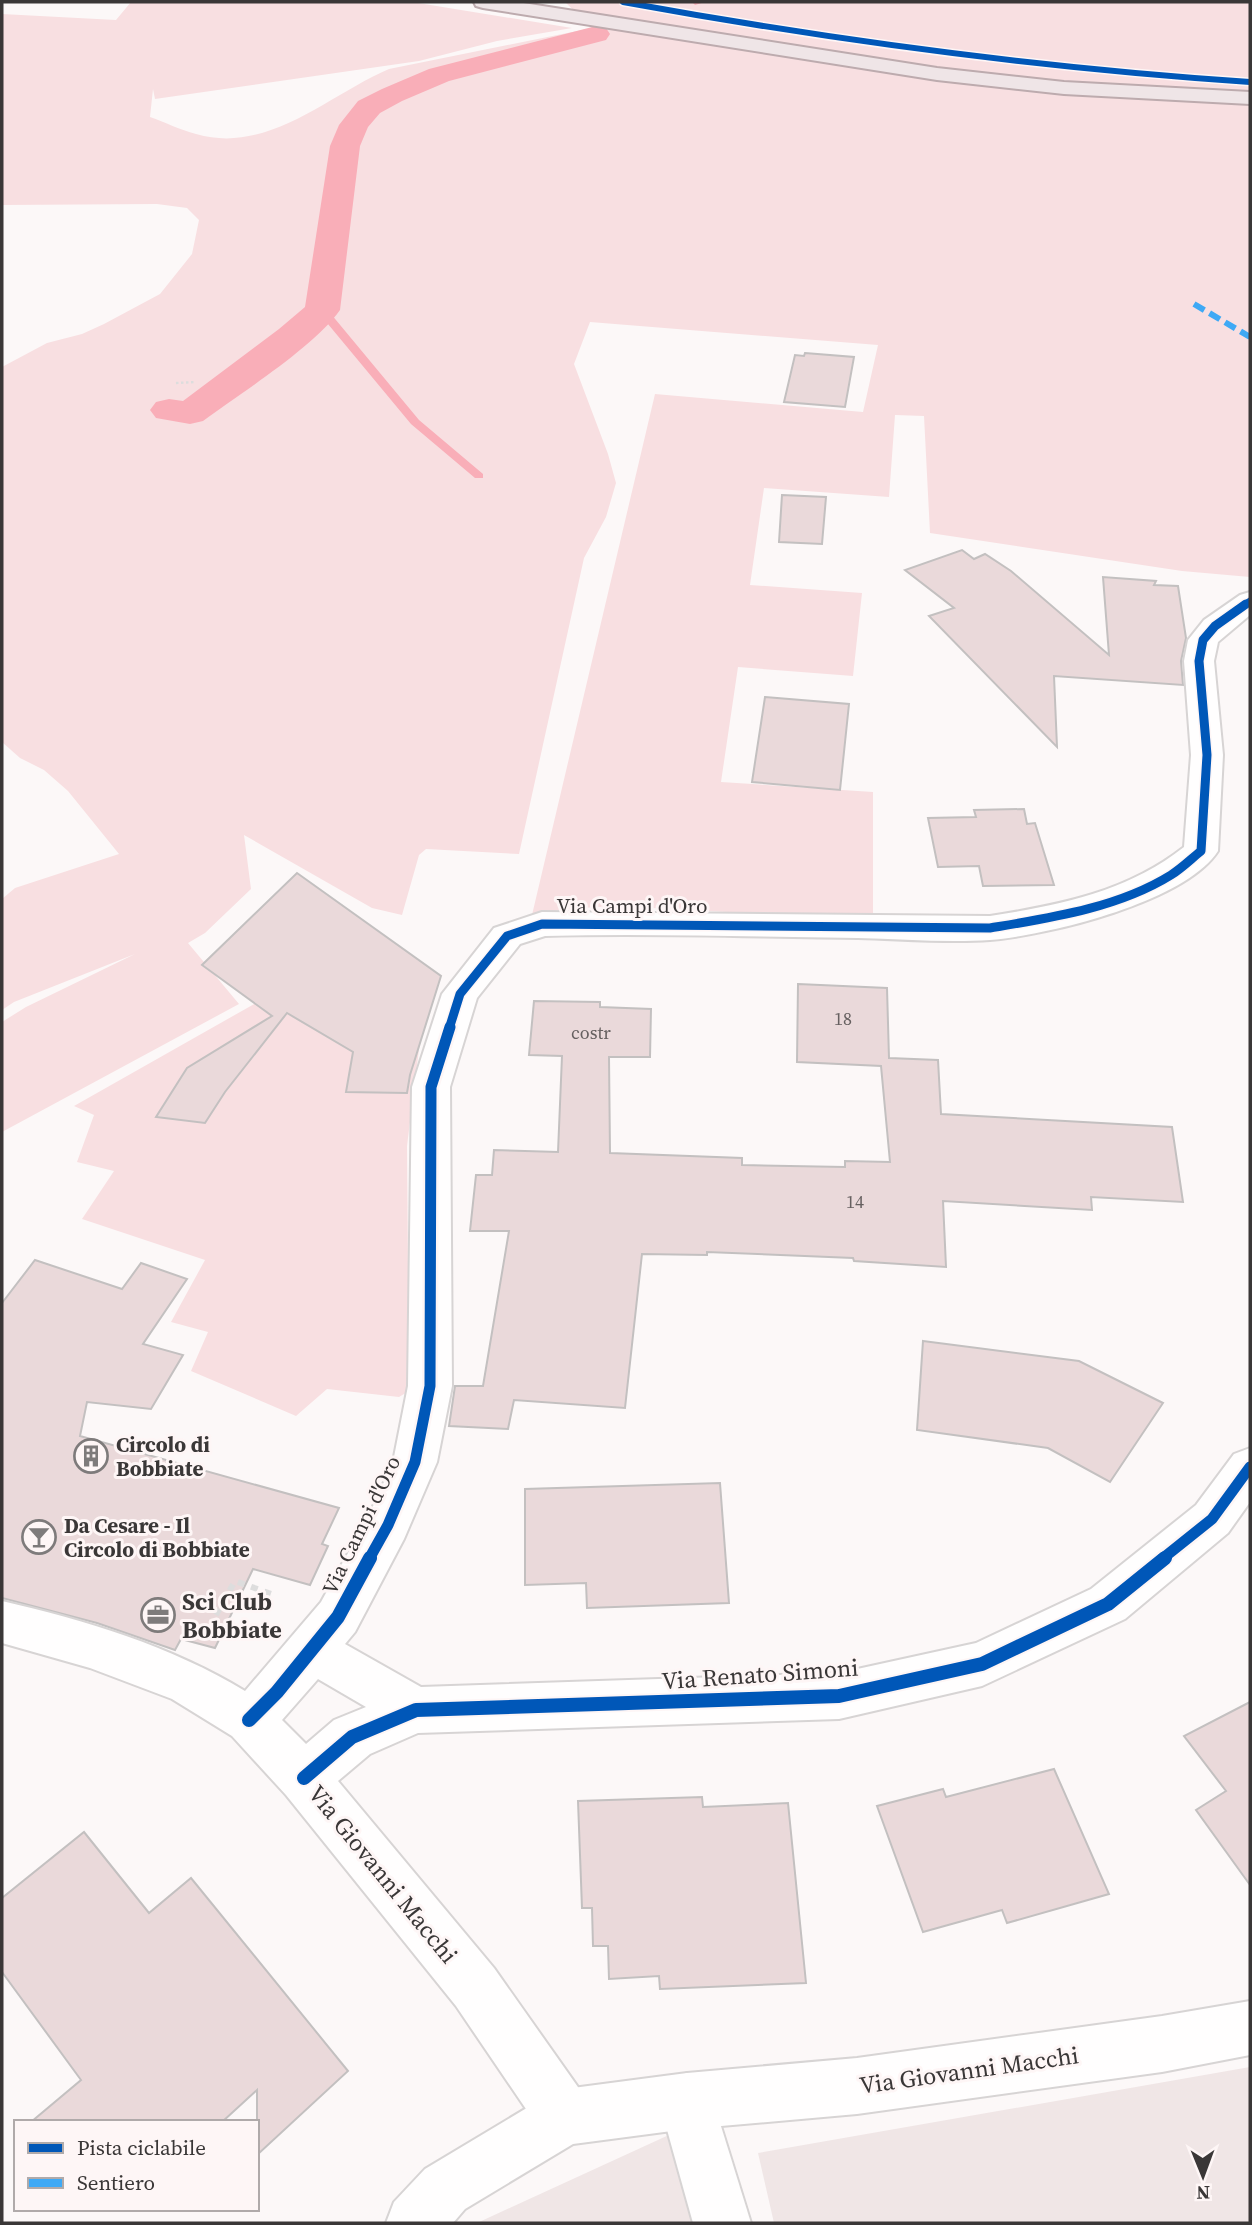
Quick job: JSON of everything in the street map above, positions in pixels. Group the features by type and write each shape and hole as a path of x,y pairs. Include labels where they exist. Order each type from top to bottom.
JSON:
{"main road":[{"path":"483,2 1001,82 1158,94 1250,97"}],"street":[{"name":"Via Campi d'Oro","path":"249,1720 338,1617 388,1525 415,1462 430,1386 430,1087 460,994 507,936 542,924 590,923 990,928 1056,917 1122,897 1171,875 1201,851 1207,755 1199,661 1203,640 1214,626 1250,601"},
{"name":"Via Renato Simoni","path":"304,1778 352,1737 416,1710 839,1696 982,1664 1108,1604 1212,1519 1250,1467"},
{"name":"Via Giovanni Macchi","path":"2,1622 90,1646 189,1682 249,1720 304,1778 475,1987 565,2118 687,2101 871,2084 1162,2044 1250,2028"},
{"path":"312,1650 416,1710"},
{"path":"687,2101 722,2223"},
{"path":"415,2223 445,2189 565,2118"}],"path":[{"path":"176,383 196,382"},
{"path":"216,1615 235,1581 274,1595"}],"shaded area":[{"path":"131,2 412,2 572,28 497,41 419,61 155,99 153,89 150,117 196,134 222,138 273,130 389,69 592,28 565,2 1250,2 1250,577 1182,571 930,533 924,416 895,415 889,497 764,488 750,585 862,593 853,676 738,667 721,782 873,792 873,920 615,906 565,909 532,915 655,394 863,412 878,345 590,322 574,364 608,454 616,483 606,517 584,558 519,854 426,849 419,855 402,915 372,908 244,835 251,889 205,933 188,943 239,1004 2,1132 2,1022 26,1007 135,954 14,1002 2,1010 2,899 15,888 119,854 68,791 44,770 20,758 2,742 2,367 47,343 82,334 104,324 160,294 192,254 199,220 187,208 157,204 2,205 2,14 116,20"},
{"path":"263,999 420,1041 407,1146 409,1391 399,1397 327,1389 296,1416 191,1371 208,1332 171,1322 205,1260 82,1219 114,1171 77,1162 94,1115 74,1106"},
{"path":"1250,2067 1250,2223 774,2223 758,2153"},
{"path":"671,2134 698,2223 477,2223"}],"building":[{"path":"805,353 854,357 845,407 784,402 795,355 804,356"},
{"path":"782,495 826,497 822,544 779,542"},
{"path":"962,550 974,559 985,554 1011,571 1109,655 1103,577 1156,581 1154,585 1178,586 1186,638 1181,661 1183,685 1054,676 1057,747 929,616 954,608 905,570"},
{"path":"765,697 849,704 840,790 752,782"},
{"path":"1024,809 1027,824 1035,823 1054,885 983,886 979,866 938,867 928,818 976,817 974,810"},
{"path":"297,873 441,976 410,1075 407,1093 346,1092 353,1052 287,1013 225,1092 205,1123 156,1117 187,1068 272,1016 202,965"},
{"path":"798,984 887,988 889,1058 938,1060 941,1114 1172,1127 1183,1202 1091,1197 1092,1210 943,1201 946,1267 854,1261 853,1258 707,1252 707,1255 642,1254 625,1408 514,1400 508,1429 449,1426 455,1386 483,1386 509,1231 470,1231 476,1175 492,1175 494,1150 558,1152 562,1056 529,1055 534,1001 600,1002 600,1007 651,1009 650,1057 609,1057 610,1153 742,1158 742,1165 845,1167 845,1161 890,1162 881,1066 797,1062"},
{"path":"35,1260 122,1289 141,1263 187,1279 143,1344 183,1355 151,1409 87,1402 80,1436 339,1508 322,1544 328,1546 310,1585 253,1569 215,1648 181,1639 175,1650 97,1623 2,1598 2,1303"},
{"path":"923,1341 1079,1361 1163,1403 1110,1482 1048,1448 917,1430"},
{"path":"720,1483 729,1603 587,1608 586,1583 525,1585 525,1489"},
{"path":"1250,1702 1250,1885 1196,1810 1226,1791 1184,1736"},
{"path":"1054,1769 1109,1894 1007,1923 1002,1910 923,1932 877,1806 943,1789 946,1797"},
{"path":"702,1797 703,1807 788,1803 806,1983 660,1989 659,1976 609,1979 608,1946 593,1946 592,1908 582,1908 578,1801"},
{"path":"84,1832 149,1913 191,1878 348,2071 259,2153 257,2090 224,2120 33,2120 81,2080 2,1972 2,1898"}],"waterway":[{"path":"695,3 701,2"},
{"path":"169,410 190,413 292,337 322,310 345,146 354,125 369,107 439,75 596,34"},
{"path":"322,310 415,422 479,476"}],"marked path":[{"path":"1194,304 1250,337"}],"cycle path":[{"path":"623,2 935,52 1093,70 1250,82"},
{"path":"249,1720 277,1692 338,1617 388,1525 415,1462 430,1386 431,1087 460,994 507,936 542,924 590,923 990,928 1056,917 1122,897 1171,875 1201,851 1207,755 1199,661 1203,640 1215,626 1250,601"},
{"path":"304,1778 352,1737 416,1710 839,1696 982,1664 1108,1604 1212,1519 1250,1467"}],"place":[{"name":"Circolo di Bobbiate","path":"91,1456"},
{"name":"Da Cesare - Il Circolo di Bobbiate","path":"39,1537"},
{"name":"Sci Club Bobbiate","path":"158,1615"}]}
